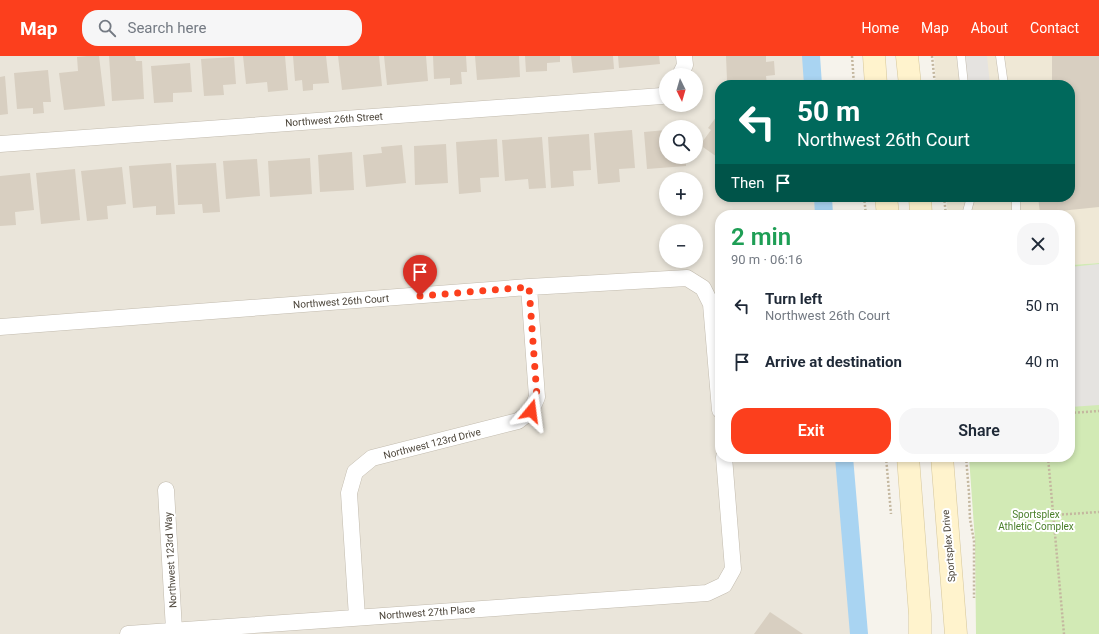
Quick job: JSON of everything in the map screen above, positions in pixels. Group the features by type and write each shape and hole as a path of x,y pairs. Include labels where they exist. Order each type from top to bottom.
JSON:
{"street":[{"path":"684,56 685,65 684,68"},
{"path":"874,56 876,80"},
{"path":"907,56 909,80"},
{"name":"Northwest 26th Street","path":"0,144 659,96"},
{"name":"Northwest 26th Court","path":"0,327 529,287 687,278 703,288 711,304 715,351"},
{"name":"Northwest 123rd Drive","path":"357,617 349,493 355,472 372,458 518,421 531,411 537,397 529,287"},
{"name":"Northwest 27th Place","path":"128,634 707,593 724,585 733,569 724,462"},
{"path":"908,462 920,615 920,634"},
{"name":"Sportsplex Drive","path":"942,462 956,634"},
{"name":"Northwest 123rd Way","path":"166,490 174,630"}],"lane":[{"path":"961,56 963,80"},
{"path":"1000,56 1003,80"}],"path":[{"path":"852,56 854,80"},
{"path":"932,56 934,80"},
{"path":"1075,413 1099,411"},
{"path":"967,462 970,493 970,519 974,541 974,602"},
{"path":"1049,462 1064,634"},
{"path":"1054,515 1099,512"}],"shaded area":[{"path":"0,56 811,56 813,80 715,80 715,202 823,202 824,210 715,210 715,462 844,462 859,634 0,634"},
{"path":"934,56 1099,56 1099,263 1075,265 1075,210 947,210 947,202 1075,202 1075,80 936,80"},
{"path":"965,56 987,56 989,80 967,80"},
{"path":"1099,264 1099,405 1075,407 1075,266"}],"green space":[{"name":"Sportsplex Athletic Complex","path":"1099,263 1099,634 976,634 975,541 969,462 1075,462 1075,265"}],"building":[{"path":"99,56 105,106 64,110 59,73 78,71 77,57"},
{"path":"109,56 135,56 136,61 142,61 144,99 112,101"},
{"path":"243,56 285,56 288,90 268,92 267,82 246,84"},
{"path":"293,56 326,56 329,83 313,84 313,90 303,91 302,80 295,81"},
{"path":"338,56 379,56 382,86 342,90"},
{"path":"384,56 426,56 428,81 387,85"},
{"path":"433,56 466,56 467,72 461,72 462,84 450,85 450,78 434,79"},
{"path":"475,56 519,56 520,77 477,80"},
{"path":"525,56 560,56 560,62 547,63 547,71 526,72"},
{"path":"571,56 613,56 614,69 573,73"},
{"path":"618,56 659,56 660,64 619,68"},
{"path":"726,56 766,56 766,62 774,61 775,75 766,76 766,80 727,80"},
{"path":"1052,56 1099,56 1099,207 1070,210 1040,210 1039,202 1075,202 1075,80 1052,80"},
{"path":"234,57 236,84 223,85 224,95 204,96 201,59"},
{"path":"190,63 192,92 173,93 173,102 154,103 151,66"},
{"path":"48,70 51,102 43,102 44,113 33,114 33,108 17,109 14,73"},
{"path":"5,76 8,114 0,115 0,77"},
{"path":"715,119 715,156 703,147 703,141 711,130 708,128"},
{"path":"632,130 635,168 619,169 620,182 598,184 594,133"},
{"path":"659,131 659,164 686,164 686,166 647,169 644,132"},
{"path":"589,134 591,170 573,171 574,186 551,188 548,137"},
{"path":"542,137 546,188 529,189 528,179 505,181 502,140"},
{"path":"497,139 499,177 480,178 481,192 459,194 456,142"},
{"path":"446,144 448,183 415,185 414,146"},
{"path":"402,145 406,183 366,187 363,155 382,153 381,147"},
{"path":"352,152 354,190 320,192 318,155"},
{"path":"310,158 312,194 270,197 268,161"},
{"path":"257,159 260,196 226,199 223,161"},
{"path":"171,163 175,214 156,215 156,206 133,208 129,166"},
{"path":"216,163 220,212 203,213 202,204 178,205 176,165"},
{"path":"122,167 126,204 107,206 108,219 87,221 81,171"},
{"path":"75,169 80,220 41,224 36,173"},
{"path":"30,173 34,210 15,212 16,225 0,226 0,176"},
{"path":"770,612 803,634 754,634"}],"waterway":[{"path":"811,56 813,80"},
{"path":"823,202 824,210"},
{"path":"844,462 859,634"}],"route":[{"path":"420,296 529,287 537,397 531,411"}]}
